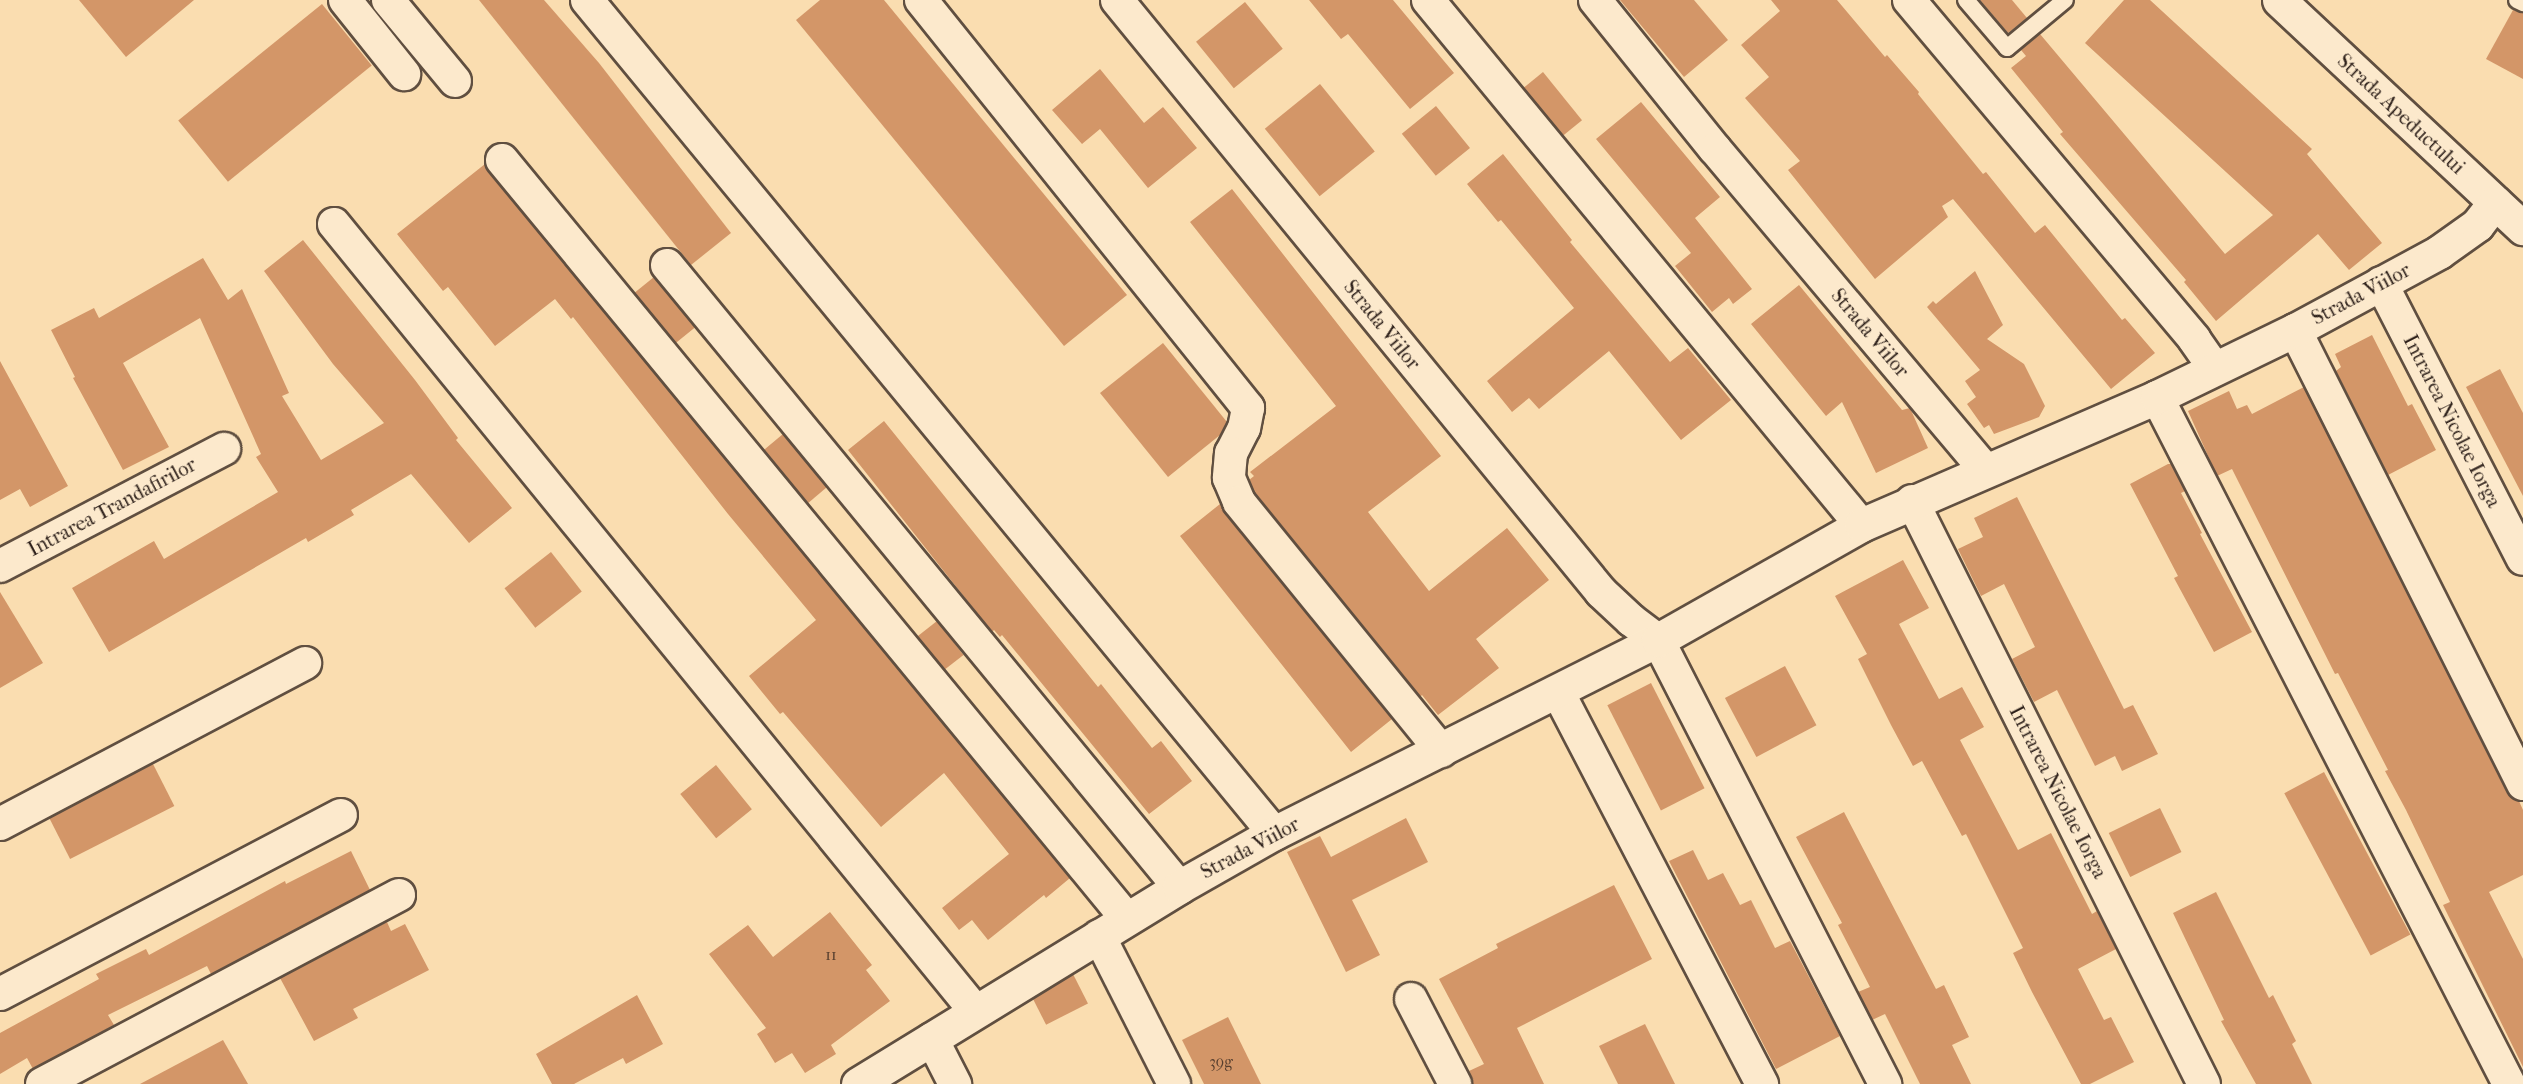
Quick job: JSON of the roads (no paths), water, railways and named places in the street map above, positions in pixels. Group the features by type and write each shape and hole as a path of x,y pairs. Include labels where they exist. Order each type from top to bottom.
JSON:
{"street":[{"path":"345,0 404,74"},
{"path":"388,0 455,81"},
{"path":"587,0 1274,833"},
{"path":"921,0 1248,408 1244,428 1231,453 1229,478 1239,502 1441,751"},
{"name":"Strada Viilor","path":"1117,0 1600,592 1631,620 1658,640"},
{"path":"1428,0 1861,525"},
{"name":"Strada Viilor","path":"1595,0 1715,149 1986,471"},
{"path":"1909,0 2194,339 2215,369"},
{"name":"Strada Apeductului","path":"2279,0 2523,228"},
{"path":"502,160 1127,919"},
{"name":"Strada Viilor","path":"858,1084 1179,887 1274,833 1658,640 1861,525 2157,397 2295,330 2458,240 2477,225 2495,202"},
{"path":"334,224 976,1012"},
{"path":"668,265 1179,887"},
{"name":"Intrarea Nicolae Iorga","path":"2381,283 2523,559"},
{"path":"2295,330 2523,784"},
{"path":"2157,397 2509,1084"},
{"name":"Intrarea Trandafirilor","path":"0,566 224,449"},
{"name":"Intrarea Nicolae Iorga","path":"1912,501 2204,1084"},
{"path":"1658,640 1885,1084"},
{"path":"0,824 305,663"},
{"path":"1558,692 1762,1084"},
{"path":"0,994 341,814"},
{"path":"42,1084 399,895"},
{"path":"1099,936 1174,1084"},
{"path":"1411,999 1455,1084"},
{"path":"932,1039 955,1084"}],"lane":[{"path":"1966,0 2007,48 2066,0"},
{"path":"2517,0 2523,3"}]}
